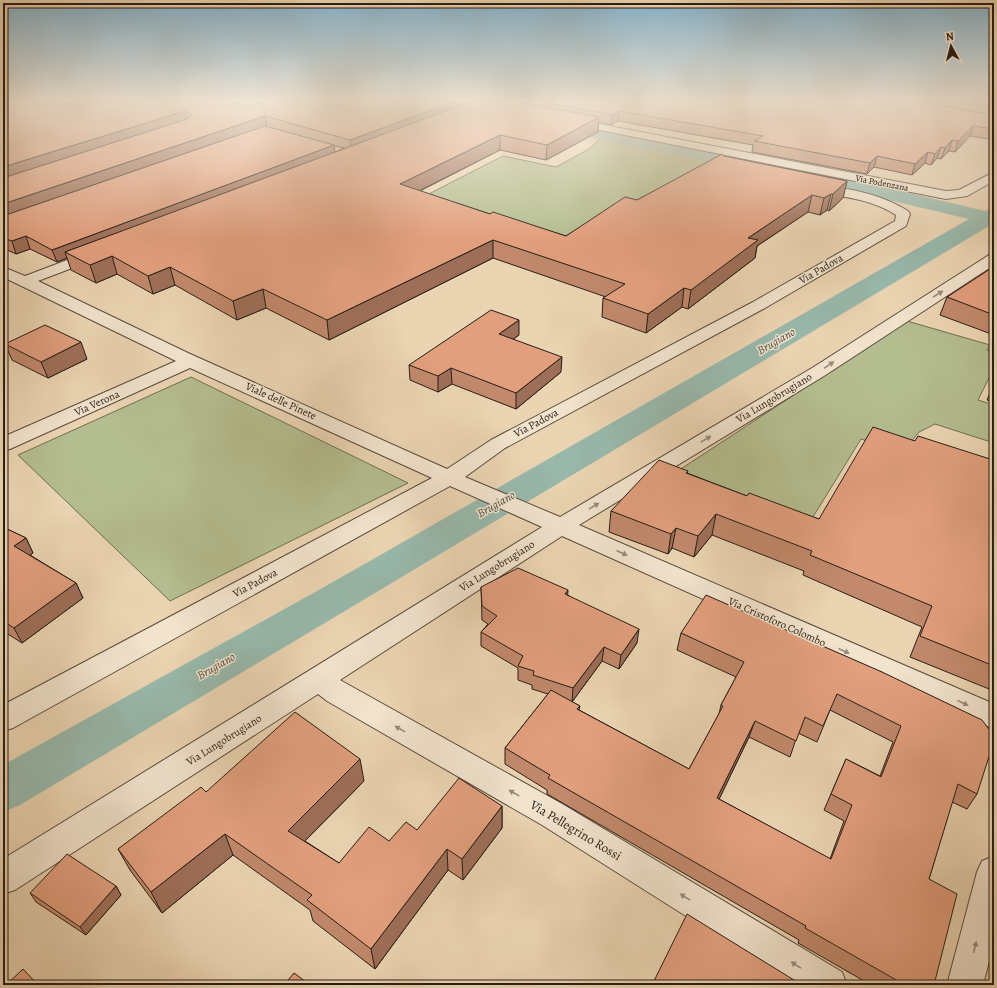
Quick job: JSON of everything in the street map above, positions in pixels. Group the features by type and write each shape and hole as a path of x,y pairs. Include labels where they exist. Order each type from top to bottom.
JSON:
{"street":[{"name":"Via Podenzana","path":"700,147 946,195 962,193 994,176"},
{"name":"Via Padova","path":"3,719 453,480 498,444 759,305 901,223 903,214 892,205 880,200 726,167"},
{"path":"25,281 105,250"},
{"name":"Via Lungobrugiano","path":"3,878 320,680 554,523 818,372 904,314 994,258"},
{"name":"Viale delle Pinete","path":"3,272 25,281 190,361 453,480 554,523"},
{"name":"Via Verona","path":"3,446 190,361"},
{"name":"Via Cristoforo Colombo","path":"554,523 994,717"},
{"name":"Via Pellegrino Rossi","path":"320,680 337,693 553,815 829,985"},
{"path":"965,985 994,872"}],"green space":[{"path":"591,147 647,147 716,161 639,206 625,202 556,242 417,200 503,156 556,167"},
{"path":"907,321 990,345 987,350 994,353 994,368 978,400 994,405 994,443 935,424 919,432 903,452 861,439 808,525 670,476"},
{"path":"191,377 408,483 170,601 18,455"}],"building":[{"path":"3,147 68,147 3,167"},
{"path":"99,147 172,147 3,204 3,178"},
{"path":"204,147 328,147 52,250 26,236 12,241 3,238 3,216"},
{"path":"348,147 475,147 400,184 490,214 493,212 566,236 625,197 637,200 722,154 724,156 847,181 833,194 824,198 812,195 748,238 758,240 691,290 684,288 648,314 603,298 625,284 493,240 327,320 263,289 233,301 170,267 148,276 112,256 90,265 65,252"},
{"path":"786,147 941,147 935,154 928,152 915,164 877,156 870,163"},
{"path":"990,269 994,271 994,315 947,297"},
{"path":"491,310 519,320 499,334 562,357 516,393 451,368 438,376 409,365"},
{"path":"45,325 81,342 41,362 5,344"},
{"path":"873,427 915,441 918,436 990,459 994,451 994,666 920,636 932,606 810,555 812,551 716,514 698,536 676,528 671,534 611,511 659,460 688,471 686,473 747,496 749,493 819,519"},
{"path":"3,527 26,538 14,546 76,583 14,628 3,621"},
{"path":"518,568 568,590 565,594 639,629 621,655 604,647 573,688 533,675 534,671 518,666 523,656 481,632 497,616 482,606 481,587"},
{"path":"706,595 882,672 982,720 994,736 994,741 977,794 958,784 929,879 957,894 934,985 905,985 805,928 806,926 548,778 550,775 505,748 551,690 580,706 577,709 689,769 723,706 721,705 744,662 681,633","holes":["837,694 901,726 881,777 846,759 831,794 852,805 831,859 717,798 755,721 796,741 805,717 823,726"]},
{"path":"295,712 360,759 288,831 339,863 369,827 389,841 406,822 417,830 459,778 502,806 462,859 447,849 371,949 307,900 312,895 225,834 151,892 118,849 201,787 206,792"},
{"path":"67,854 116,886 80,927 30,893"},
{"path":"687,914 802,985 652,985"},
{"path":"23,969 38,985 6,985"},
{"path":"294,973 310,985 284,985"}],"waterway":[{"name":"Brugiano","path":"665,147 880,191 988,218"},
{"name":"Brugiano","path":"988,218 994,214"},
{"name":"Brugiano","path":"3,790 340,596 988,218"}]}
